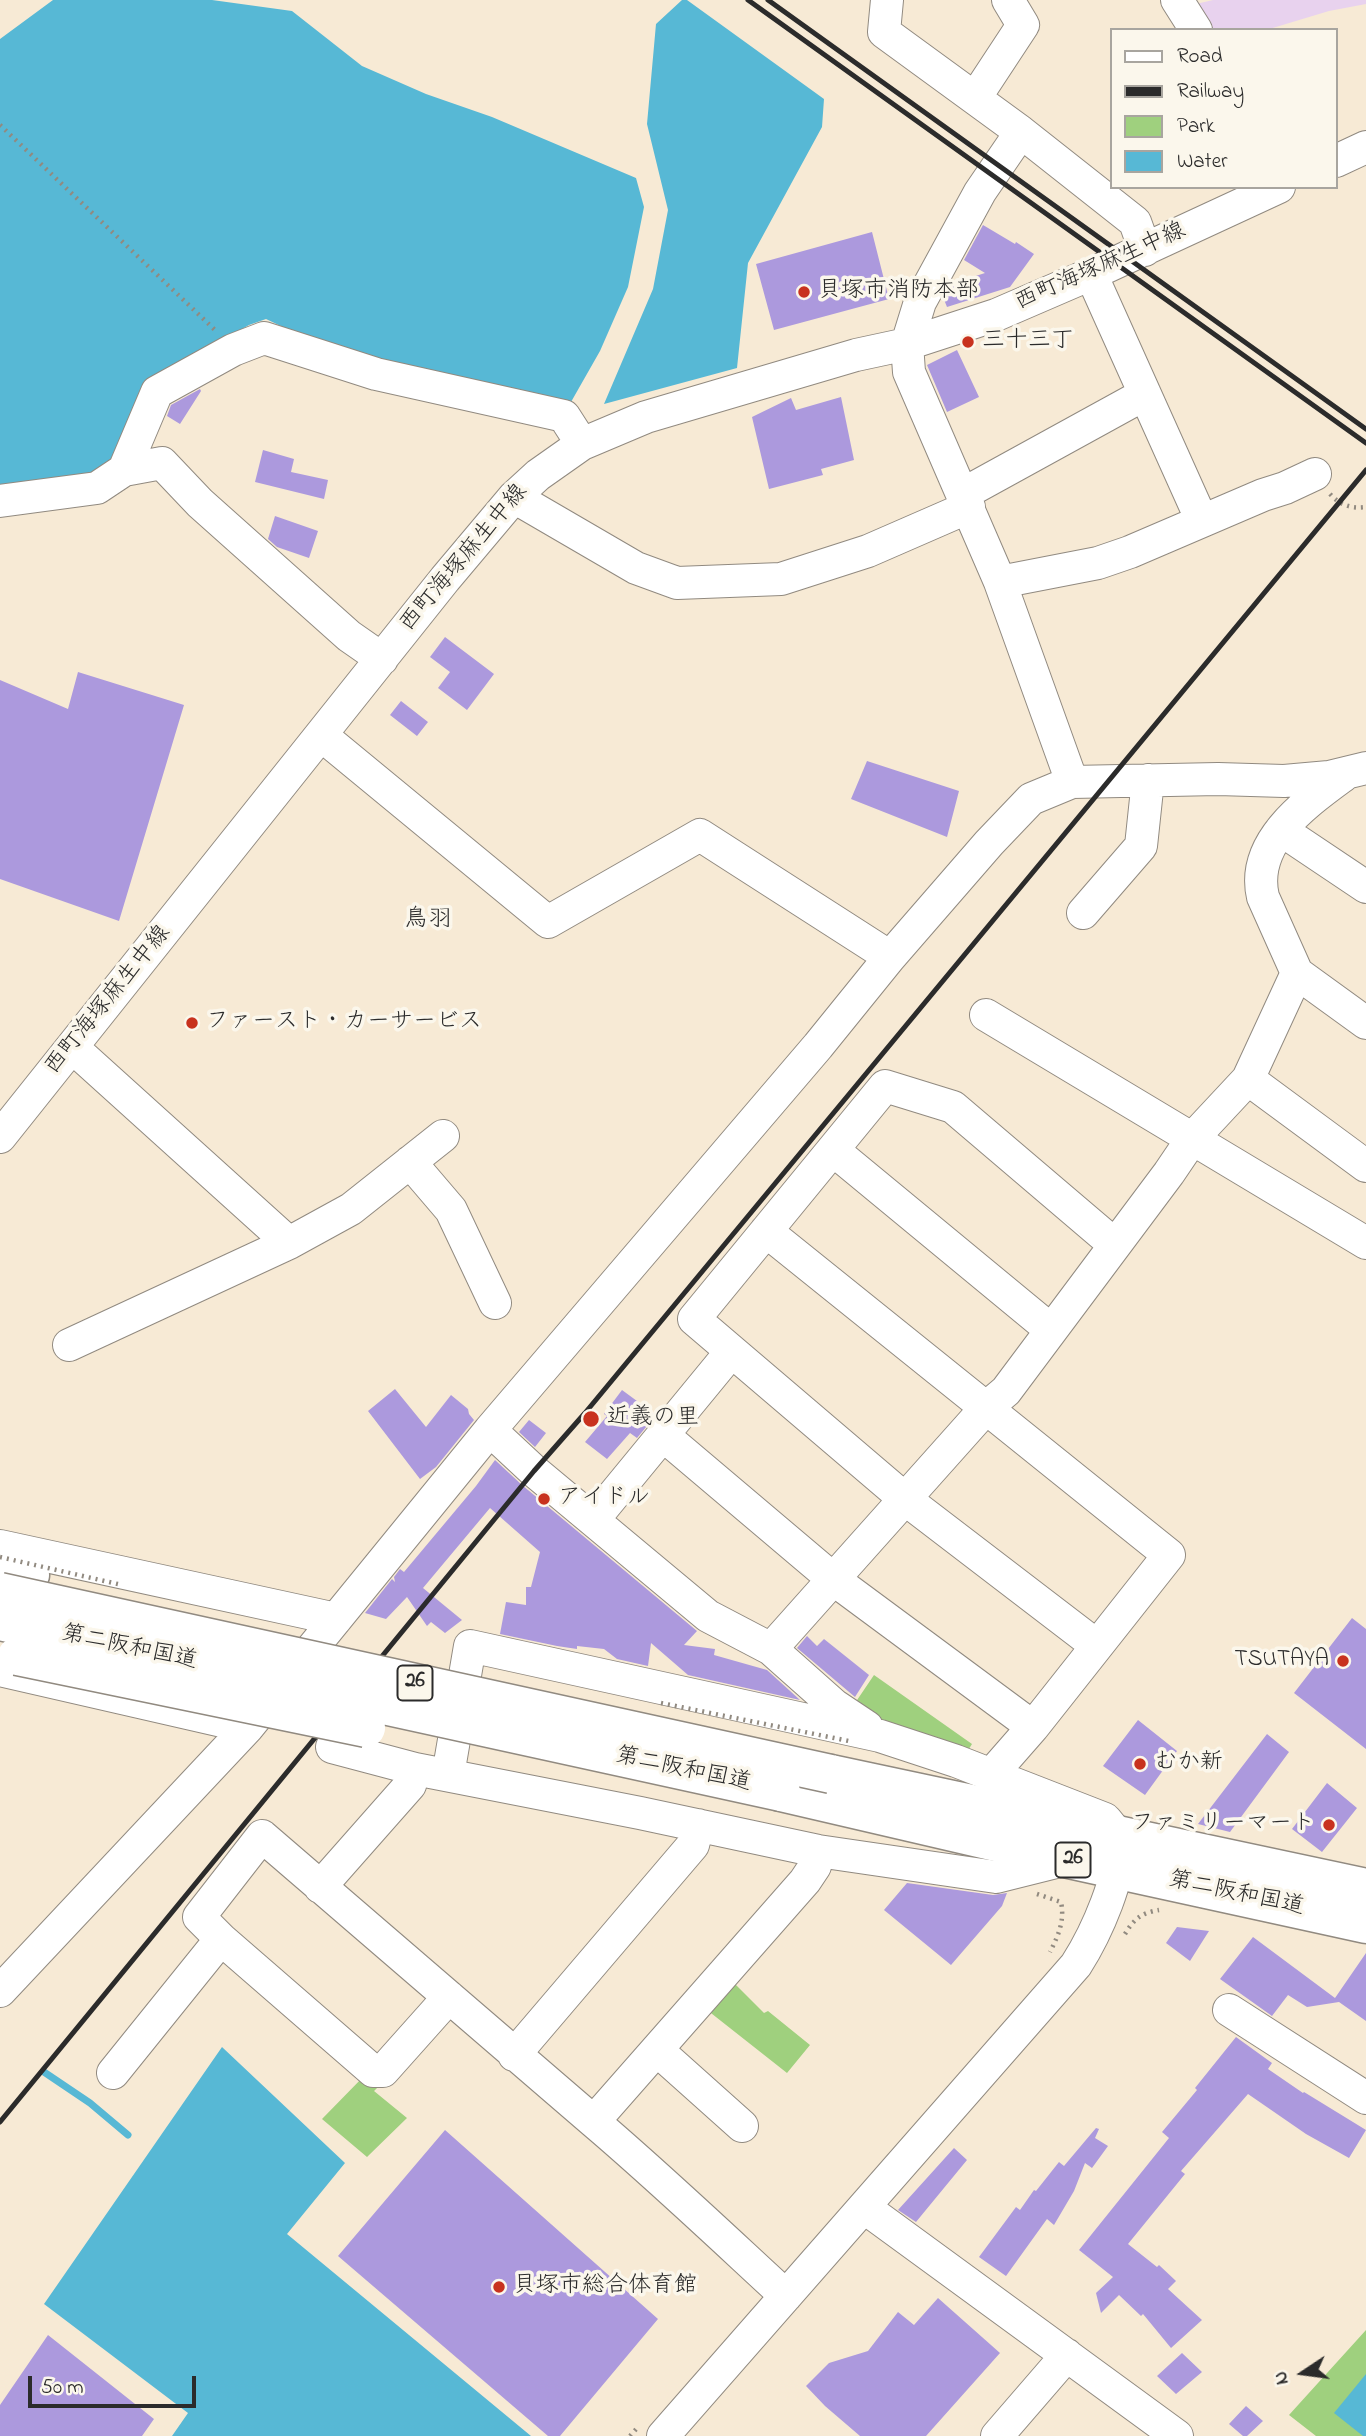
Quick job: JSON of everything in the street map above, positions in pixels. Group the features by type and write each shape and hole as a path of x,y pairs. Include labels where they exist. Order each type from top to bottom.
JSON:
{"highway":[{"name":"第二阪和国道","path":"10,1578 834,1766 967,1804 1117,1853 1366,1924"},
{"name":"第二阪和国道","path":"0,1621 780,1804 870,1813 1069,1859 1117,1853 1366,1888"},
{"path":"6,1659 780,1804"}],"street":[{"path":"887,0 884,32 1021,132 1135,222 1144,250"},
{"path":"975,98 1023,25 1008,0"},
{"path":"1177,0 1195,28"},
{"path":"1021,132 979,192 920,302 907,344 909,372 1000,582 1072,782"},
{"path":"1338,160 1366,147"},
{"name":"西町海塚麻生中線","path":"0,1137 321,734 514,498 538,475 582,444 646,417 856,355 907,344 996,315 1275,189"},
{"path":"1091,274 1202,521"},
{"path":"124,470 157,392 233,349 264,338 376,374 564,416 582,444"},
{"path":"514,498 636,568 677,583 781,579 868,551 966,500 1145,394"},
{"path":"0,525 14,515 97,488 124,470 162,463 200,503 349,636 382,659"},
{"path":"1000,582 1098,563 1315,474"},
{"path":"0,501 97,488"},
{"path":"321,734 548,922 700,835 890,957"},
{"path":"0,1991 248,1727 490,1430 818,1046 890,957 1031,799 1072,782 1284,781 1357,770"},
{"path":"1357,770 1319,793 1284,824 1264,863 1261,886 1263,897 1297,973 1366,1023"},
{"path":"1083,914 1114,893 1140,846 1148,780"},
{"path":"1281,830 1366,887"},
{"path":"771,1649 986,1408 1006,1391 1192,1139 1248,1079 1297,973"},
{"path":"986,1015 1366,1243"},
{"path":"72,1047 289,1243"},
{"path":"1248,1079 1366,1166"},
{"path":"1097,1646 905,1499 694,1319 885,1086 953,1107 1115,1245"},
{"path":"69,1345 289,1243 351,1209 443,1136"},
{"path":"833,1150 1051,1330"},
{"path":"410,1162 451,1210 495,1303"},
{"path":"766,1231 1169,1555 1033,1727 991,1775"},
{"path":"593,1520 731,1352"},
{"path":"490,1430 534,1471 708,1616 771,1649 834,1705 880,1736"},
{"path":"664,1436 833,1580 1033,1727"},
{"path":"0,1546 336,1619"},
{"path":"448,1775 470,1646 880,1736 1105,1819 1117,1853 1093,1938 1076,1965 663,2436"},
{"path":"6,1659 248,1727"},
{"path":"332,1747 415,1769 698,1825 818,1852 996,1877 1069,1859"},
{"path":"320,1886 410,1785 415,1769"},
{"path":"514,2054 694,1845 698,1825"},
{"path":"449,1997 383,2071 373,2071 199,1917 261,1836 449,1997 514,2054 594,2122 786,2296"},
{"path":"594,2122 805,1881 815,1866 818,1852"},
{"path":"113,2073 221,1939"},
{"path":"1229,2010 1366,2098"},
{"path":"657,2050 742,2126"},
{"path":"865,2208 1177,2436"},
{"path":"997,2436 1067,2355"}],"path":[{"path":"0,125 216,331"},
{"path":"1315,474 1339,503 1349,507 1366,507"}],"shaded area":[{"path":"1213,0 1366,0 1366,4 1329,11 1273,28 1211,28 1196,4"}],"green space":[{"path":"874,1675 972,1744 962,1760 849,1712"},
{"path":"726,1975 764,2013 768,2011 810,2045 787,2073 702,2006"},
{"path":"365,2075 379,2086 374,2091 407,2118 367,2157 322,2119"},
{"path":"1366,2330 1366,2436 1316,2436 1289,2415"}],"water":[{"path":"53,0 212,0 292,11 362,66 636,178 644,207 628,287 600,351 571,402 528,401 321,345 266,319 249,325 200,353 111,467 86,481 0,492 0,39"},
{"path":"682,0 687,0 824,99 822,127 748,263 737,368 604,404 653,289 668,210 647,124 656,24"},
{"path":"222,2047 345,2163 287,2234 531,2436 172,2436 188,2413 44,2304"},
{"path":"1366,2374 1366,2436 1363,2436 1334,2413"}],"building":[{"path":"983,225 1034,254 1010,287 947,307 943,297 951,284 985,273 964,260"},
{"path":"872,232 889,299 774,330 756,264"},
{"path":"957,350 979,397 947,412 927,365"},
{"path":"200,389 180,424 167,416 171,405"},
{"path":"841,397 854,460 821,469 823,475 769,489 752,417 791,398 796,410"},
{"path":"263,450 294,459 291,472 328,480 324,499 255,482"},
{"path":"275,516 318,531 309,558 277,547 268,539"},
{"path":"445,637 494,674 467,710 438,688 450,672 430,657"},
{"path":"78,672 184,705 119,921 0,879 0,680 68,709"},
{"path":"401,701 428,722 417,736 390,715"},
{"path":"867,761 959,791 947,837 851,799"},
{"path":"395,1389 426,1427 451,1395 468,1409 474,1420 436,1467 420,1479 368,1411"},
{"path":"622,1390 656,1415 637,1438 630,1433 607,1459 585,1442 607,1416 604,1414"},
{"path":"529,1420 546,1433 535,1447 519,1432"},
{"path":"495,1460 697,1631 684,1645 715,1649 714,1655 767,1670 800,1700 688,1675 651,1643 648,1666 617,1659 604,1649 577,1646 577,1649 500,1634 506,1602 526,1605 526,1587 531,1587 540,1552 490,1508 423,1588 462,1620 445,1633 431,1622 427,1626 407,1597 386,1619 365,1613 392,1579 395,1582 394,1577 400,1569 404,1572"},
{"name":"TSUTAYA","path":"1352,1618 1366,1629 1366,1749 1294,1693"},
{"path":"807,1636 817,1646 824,1639 869,1675 855,1697 797,1648"},
{"path":"1138,1720 1177,1751 1145,1795 1103,1766"},
{"path":"1267,1734 1289,1752 1230,1832 1198,1824"},
{"path":"1327,1783 1357,1808 1322,1852 1292,1829"},
{"path":"907,1883 993,1895 1007,1893 1002,1906 951,1965 884,1910"},
{"path":"1177,1927 1209,1931 1190,1961 1166,1943"},
{"path":"1253,1937 1335,1998 1366,1953 1366,2021 1339,2002 1307,2007 1288,1995 1272,2016 1220,1979"},
{"path":"1236,2037 1272,2063 1268,2069 1366,2130 1349,2158 1306,2134 1248,2094 1181,2171 1185,2174 1128,2244 1157,2267 1159,2265 1176,2281 1168,2289 1202,2320 1171,2348 1143,2314 1141,2316 1119,2295 1101,2313 1096,2293 1113,2277 1079,2250 1169,2138 1162,2132"},
{"path":"1096,2128 1099,2129 1095,2138 1108,2146 1092,2168 1085,2163 1074,2191 1054,2225 1047,2219 1006,2276 979,2257 1016,2207 1020,2210 1059,2162 1064,2166"},
{"name":"貝塚市総合体育館","path":"445,2130 658,2319 560,2436 548,2436 338,2256"},
{"path":"954,2148 967,2160 916,2222 898,2210"},
{"path":"938,2298 1000,2353 926,2436 860,2436 806,2386 829,2363 868,2351 898,2312 914,2325"},
{"path":"48,2335 154,2419 142,2436 0,2436 0,2405"},
{"path":"1182,2353 1202,2372 1176,2394 1157,2376"},
{"path":"1246,2406 1263,2421 1247,2436 1243,2436 1229,2424"}],"waterway":[{"path":"44,2072 90,2103 128,2135"}],"railway":[{"path":"748,0 1366,443"},
{"path":"768,0 1366,429"},
{"path":"0,2122 534,1471 585,1413 1366,470"}],"place":[{"name":"貝塚市消防本部","path":"804,292"},
{"name":"三十三丁","path":"968,342"},
{"name":"ファースト・カーサービス","path":"192,1023"},
{"name":"近義の里","path":"591,1419"},
{"name":"アイドル","path":"544,1499"},
{"name":"TSUTAYA","path":"1343,1661"},
{"name":"むか新","path":"1140,1764"},
{"name":"ファミリーマート","path":"1329,1825"},
{"name":"貝塚市総合体育館","path":"499,2287"}],"district":[{"name":"鳥羽","path":"428,921"}]}
